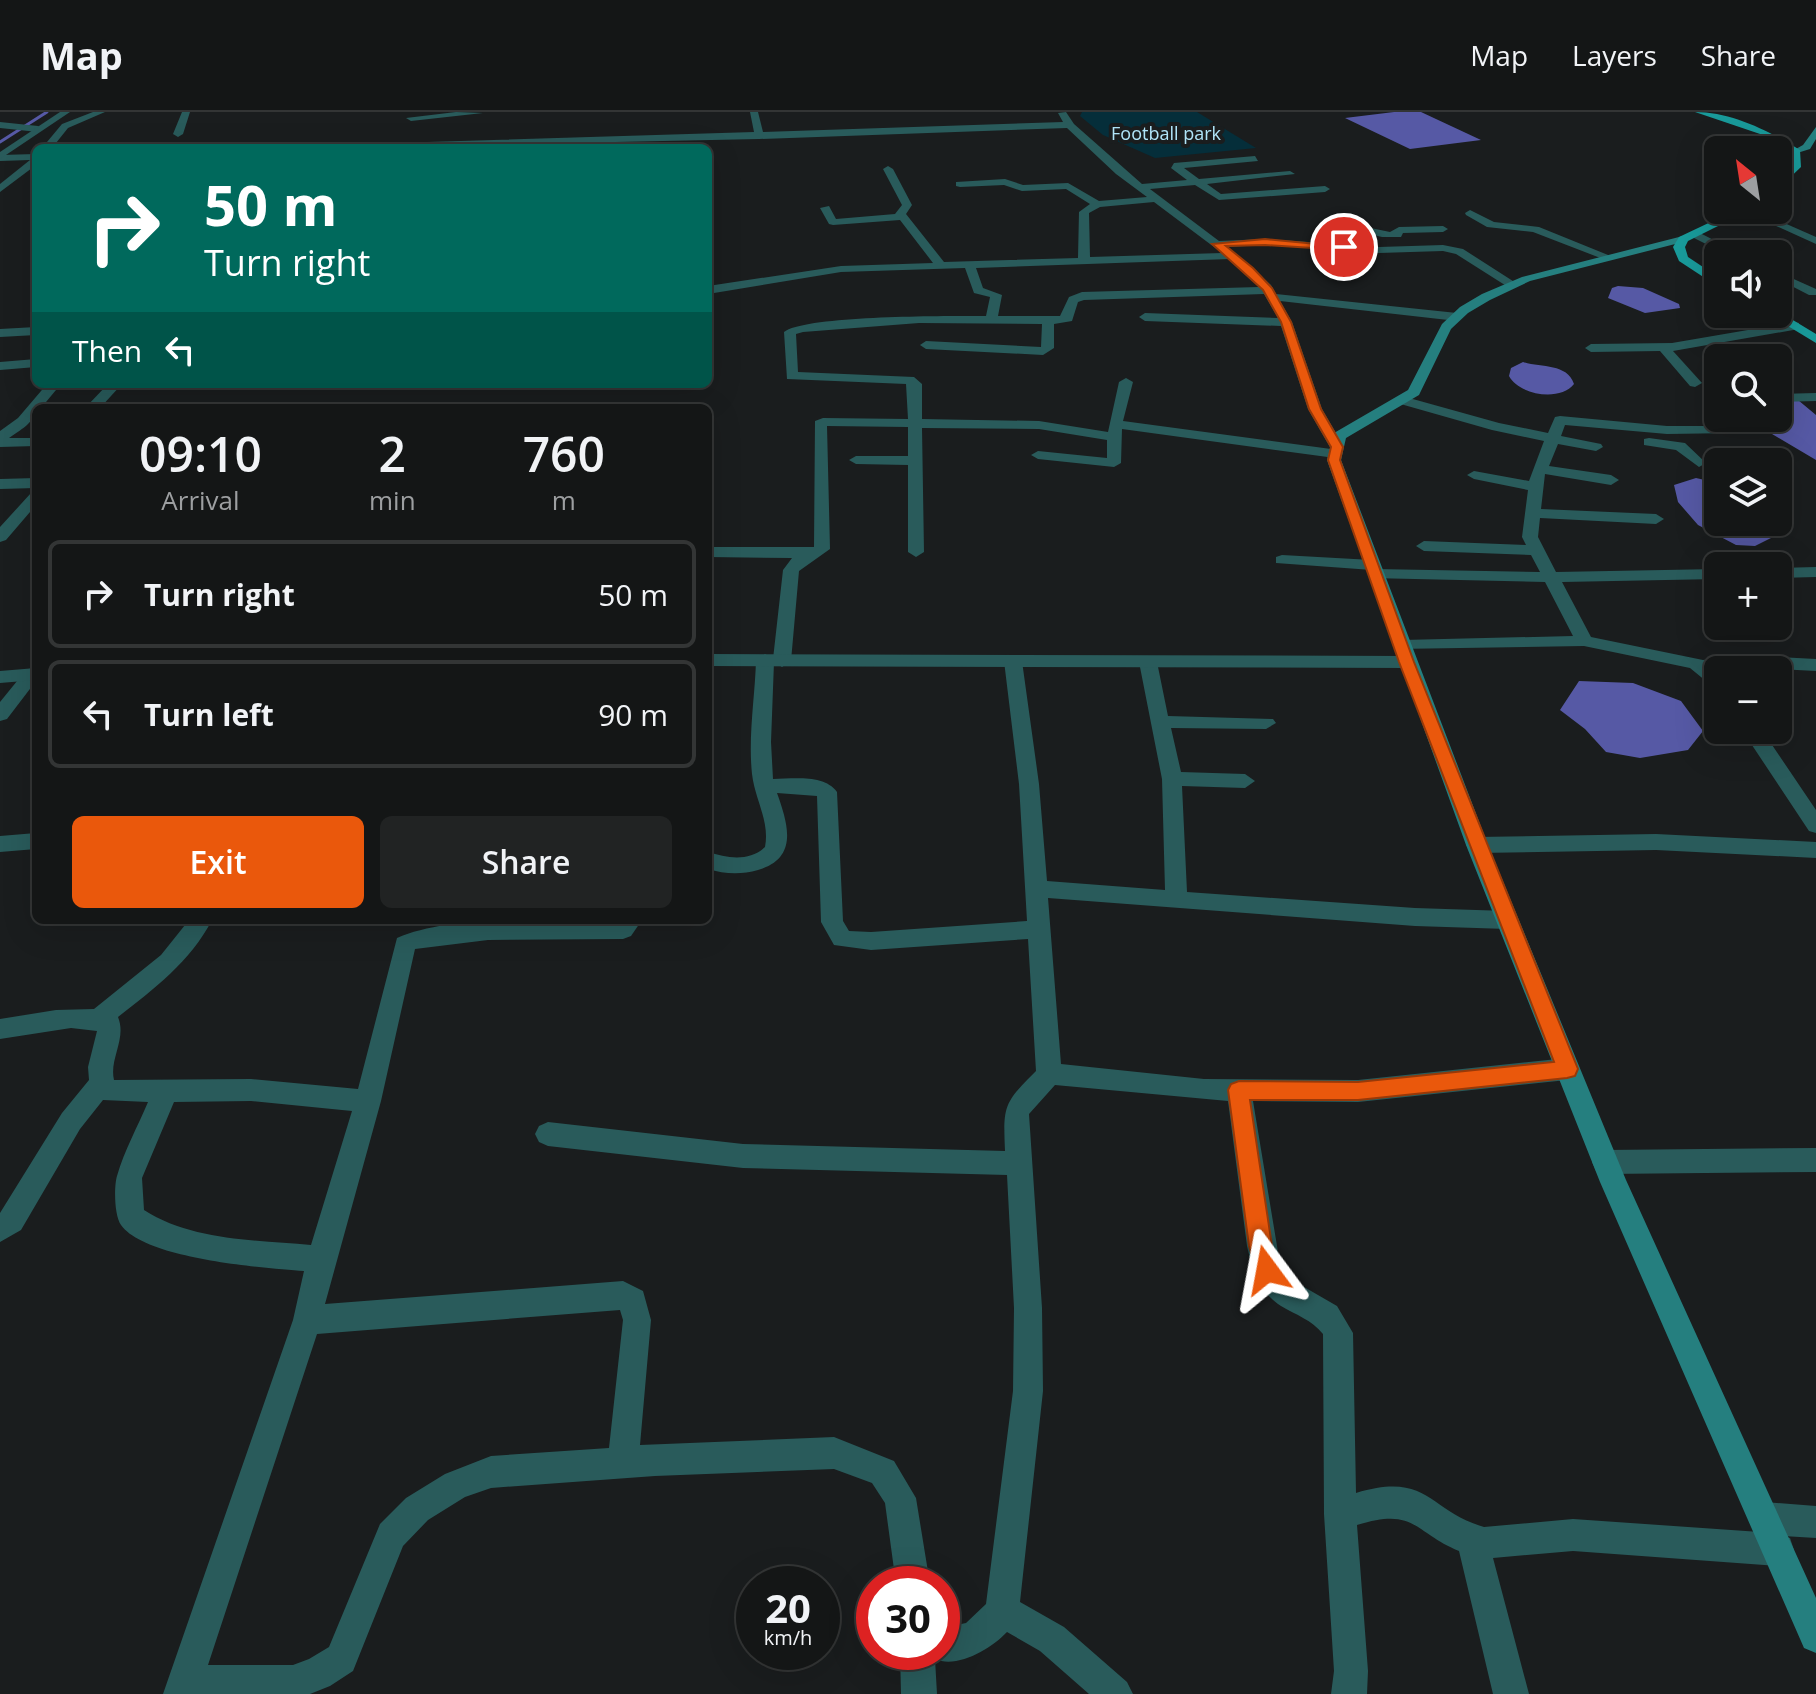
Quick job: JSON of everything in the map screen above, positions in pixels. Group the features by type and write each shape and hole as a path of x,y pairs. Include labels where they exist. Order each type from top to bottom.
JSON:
{"main road":[{"path":"1699,112 1766,133 1797,152 1799,161 1792,171"},
{"path":"1797,152 1811,148 1816,130"},
{"path":"1716,224 1689,237 1512,285 1486,297 1446,327 1414,392 1358,422 1339,436 1334,460 1477,845 1605,1162 1816,1636"},
{"path":"1689,237 1679,247 1683,259 1704,273"},
{"path":"1792,324 1813,335"}],"street":[{"path":"0,116 10,112"},
{"path":"0,157 66,112"},
{"path":"50,144 65,126 101,112"},
{"path":"178,134 186,112"},
{"path":"754,112 759,136"},
{"path":"1062,112 1069,125 1140,187 1233,256 1271,294 1286,322 1315,409 1336,450"},
{"path":"412,144 411,115 479,113"},
{"path":"453,115 457,127"},
{"path":"0,125 38,129"},
{"path":"589,144 700,143 759,136 1069,125"},
{"path":"0,157 32,158"},
{"path":"1255,159 1174,166 1219,197 1325,189"},
{"path":"0,189 32,161"},
{"path":"888,169 907,205 899,216"},
{"path":"1140,187 1290,174"},
{"path":"960,184 1005,182 1022,188 1068,186 1097,204"},
{"path":"1084,263 1084,212 1097,204 1157,199"},
{"path":"825,208 833,222 899,216 913,226 943,268"},
{"path":"1470,213 1494,226 1535,229 1607,257"},
{"path":"1344,247 1335,219 1384,236 1397,235 1399,230 1443,229"},
{"path":"1778,224 1816,241"},
{"path":"1689,237 1704,243"},
{"path":"1217,244 1265,242 1443,248 1459,251 1512,285"},
{"path":"712,289 841,269 1233,256"},
{"path":"970,267 978,290 996,295 991,319"},
{"path":"1792,282 1813,292"},
{"path":"916,552 915,384 909,380 792,376 790,332 802,328 894,320 1067,319 1073,300 1082,296 1271,294 1457,317"},
{"path":"1145,317 1286,322"},
{"path":"926,345 1043,351 1048,348 1048,320"},
{"path":"1591,348 1664,348 1795,326"},
{"path":"0,333 32,331"},
{"path":"1664,348 1695,383"},
{"path":"0,366 32,363"},
{"path":"1038,455 1114,463 1115,431 1126,382"},
{"path":"1792,383 1816,383"},
{"path":"37,404 51,388"},
{"path":"96,404 111,388"},
{"path":"1792,398 1816,397"},
{"path":"1402,400 1555,434 1596,447"},
{"path":"0,441 32,410"},
{"path":"1584,641 1530,537 1540,469 1563,419 1667,430 1704,429"},
{"path":"712,862 729,865 757,862 771,856 777,836 774,803 765,786 762,757 773,660 791,570 799,561 818,554 822,549 820,424 827,421 1039,425 1336,450"},
{"path":"1555,434 1677,445 1699,463"},
{"path":"0,441 32,442"},
{"path":"856,460 916,461"},
{"path":"1540,469 1611,480"},
{"path":"1474,475 1536,487"},
{"path":"0,484 32,483"},
{"path":"0,537 32,501"},
{"path":"1533,513 1656,519"},
{"path":"15,521 32,520"},
{"path":"1424,546 1536,550"},
{"path":"712,552 818,554"},
{"path":"1282,560 1374,569 1551,577 1704,574"},
{"path":"1792,573 1816,572"},
{"path":"712,660 1148,662 1404,653 1584,641 1672,656 1704,670"},
{"path":"960,1642 987,1631 1002,1611 1028,1391 1028,1308 1016,1114 1021,1099 1049,1074 1029,784 1013,661"},
{"path":"1700,666 1737,661 1816,665"},
{"path":"1148,662 1172,779 1176,900"},
{"path":"0,677 32,674"},
{"path":"0,715 32,676"},
{"path":"1160,722 1266,723"},
{"path":"1761,744 1816,826"},
{"path":"1172,779 1245,781"},
{"path":"765,786 813,786 827,792 832,922 842,939 871,941 1041,929"},
{"path":"0,844 32,841"},
{"path":"1477,845 1656,842 1816,850"},
{"path":"1038,889 1415,917 1507,920"},
{"path":"99,1018 171,961 193,936 199,924"},
{"path":"628,924 623,930 614,931 583,928 450,934 409,930 368,1101 321,1259 307,1320 183,1688 293,1682 318,1674 341,1659 391,1535 417,1509 456,1485 491,1472 623,1462 834,1453 883,1472 900,1498 910,1566"},
{"path":"0,1029 99,1018 108,1022 111,1030 99,1076 100,1085 71,1121 11,1221 0,1229"},
{"path":"1049,1074 1204,1090 1358,1091 1567,1069"},
{"path":"100,1085 108,1091 251,1090 368,1101"},
{"path":"166,1090 129,1178 131,1217 147,1231 169,1237 251,1253 321,1259"},
{"path":"1239,1090 1267,1270 1286,1294 1324,1312 1334,1321 1338,1333 1340,1514 1351,1671 1349,1694"},
{"path":"548,1134 743,1156 1019,1163"},
{"path":"1605,1162 1816,1160"},
{"path":"307,1320 623,1295 633,1301 637,1320 623,1462"},
{"path":"1340,1514 1373,1504 1400,1502 1421,1508 1463,1537 1484,1543 1573,1535 1778,1550"},
{"path":"1764,1518 1816,1522"},
{"path":"1472,1540 1511,1694"},
{"path":"1002,1611 1052,1639 1115,1694"},
{"path":"918,1670 919,1694"}],"green space":[{"name":"Football park","path":"1082,112 1197,112 1256,148 1155,158 1103,135 1080,116"}],"shaded area":[{"path":"1421,112 1481,140 1410,149 1345,118"},
{"path":"1612,288 1643,288 1679,304 1680,308 1645,313 1608,298"},
{"path":"1523,362 1560,369 1571,377 1574,384 1559,393 1530,392 1514,383 1509,376 1511,368"},
{"path":"1798,400 1816,415 1816,460 1769,432 1792,432 1792,401"},
{"path":"1696,478 1704,480 1704,528 1678,502 1674,485"},
{"path":"1719,536 1771,536 1755,546 1736,545"},
{"path":"1579,681 1633,683 1681,701 1703,731 1688,750 1640,758 1606,752 1585,729 1560,710"}],"waterway":[{"path":"0,142 47,112"}],"route":[{"path":"1267,1270 1239,1090 1358,1091 1567,1069 1407,662 1334,460 1337,447 1315,409 1286,322 1267,288 1217,244 1265,242 1344,247"}]}
